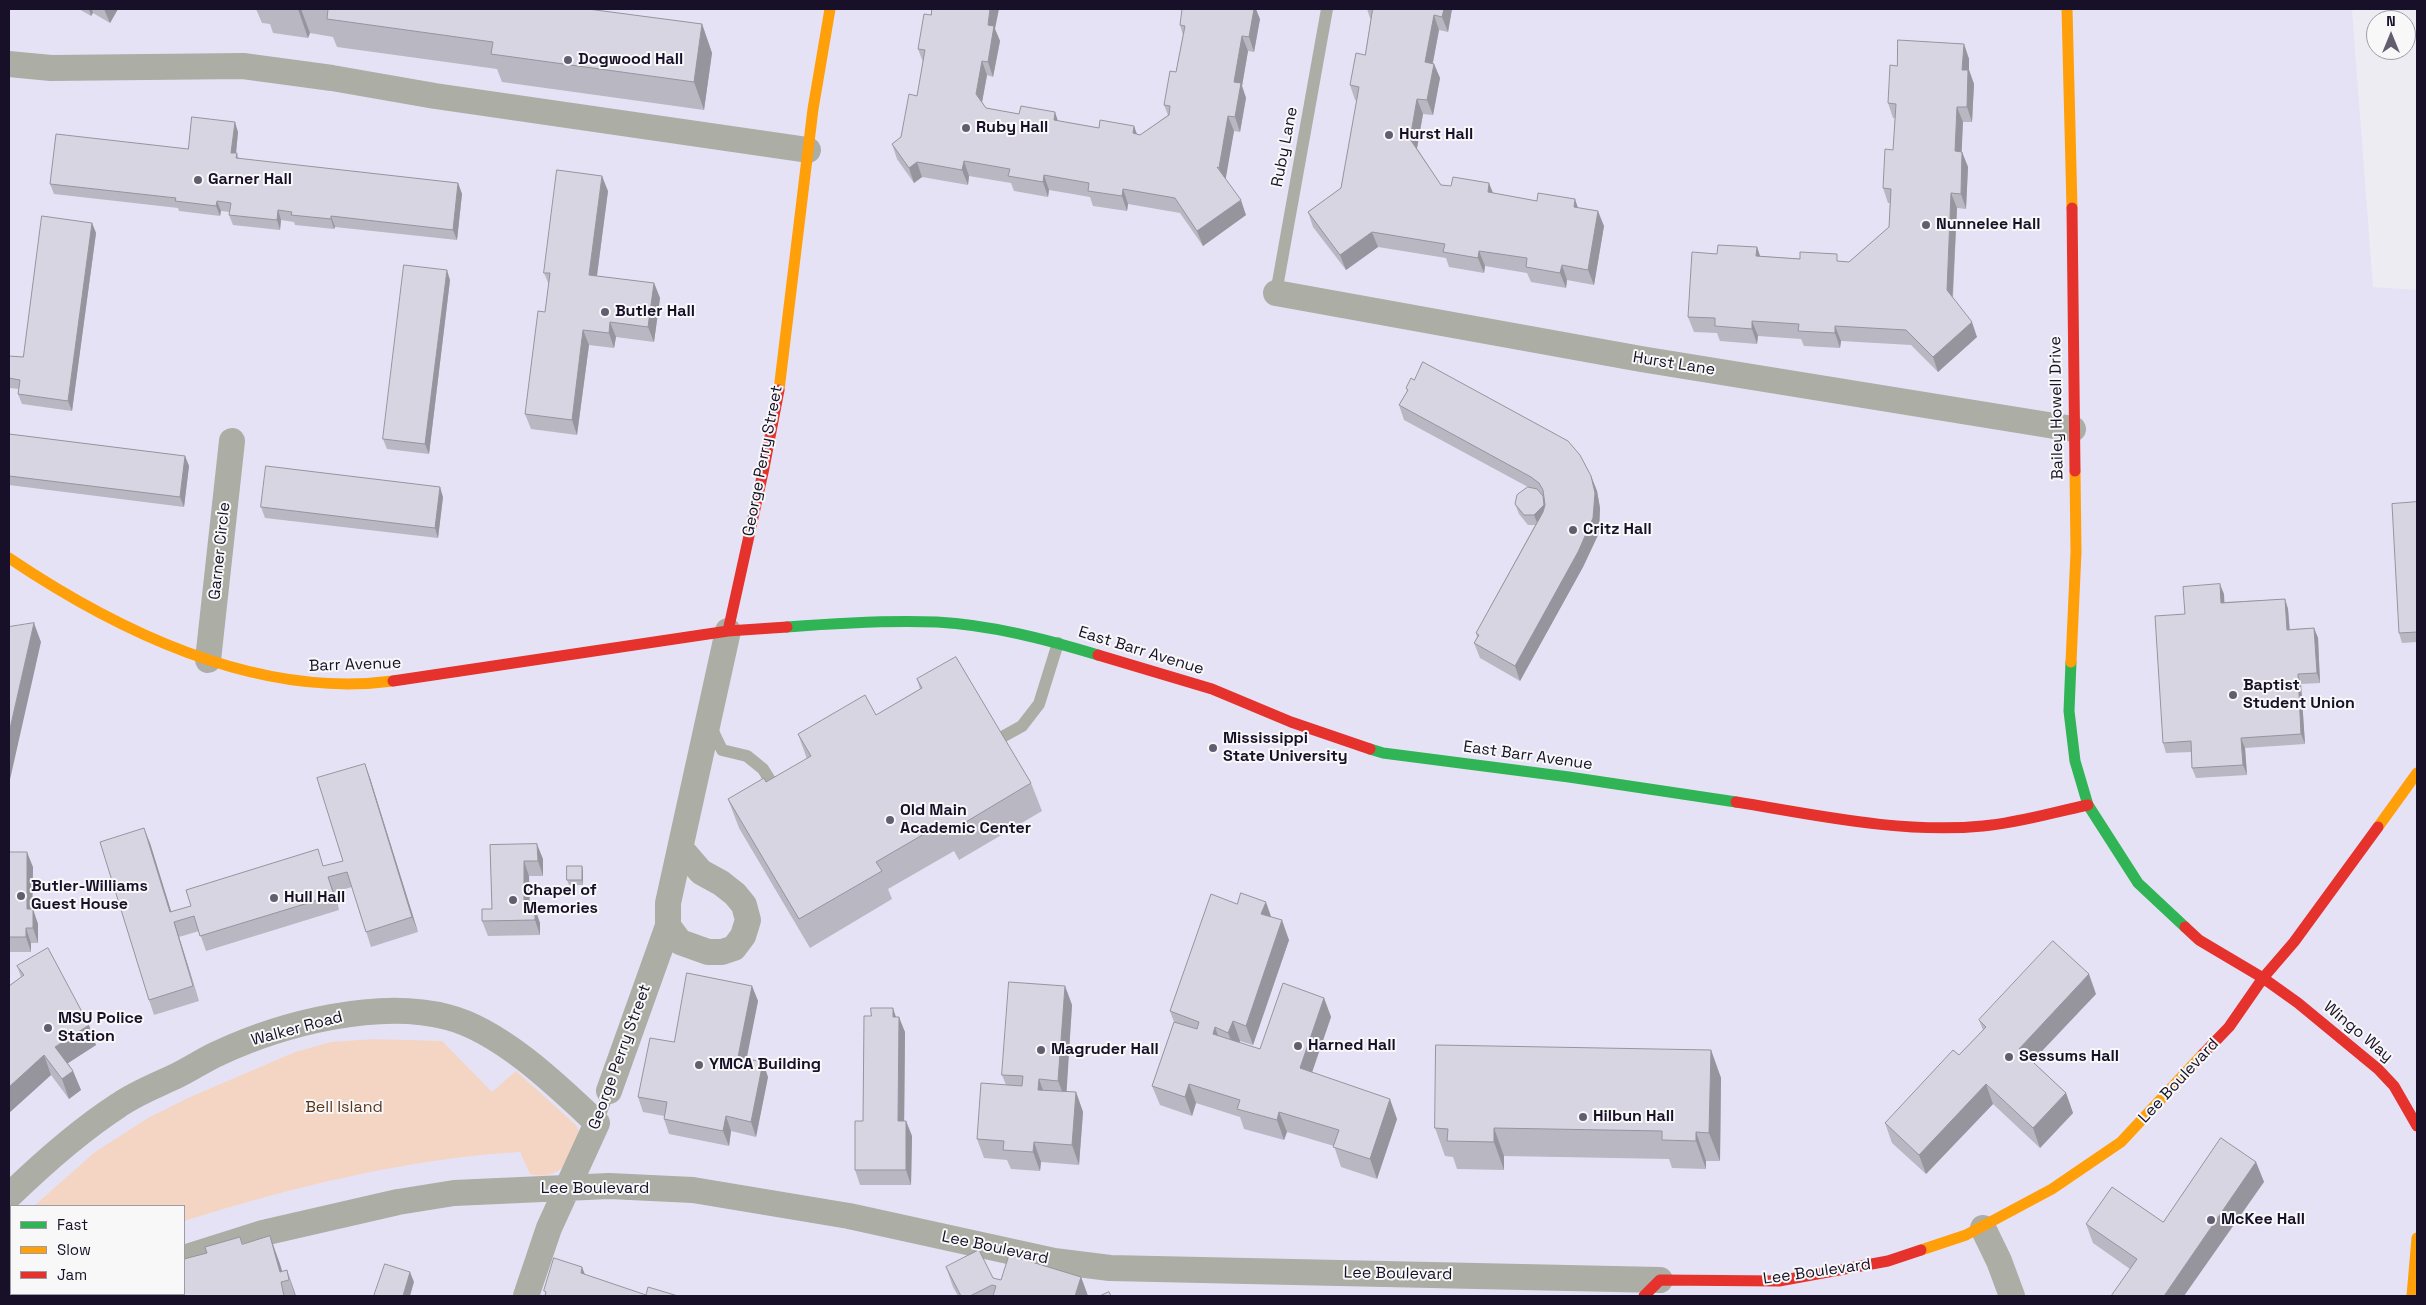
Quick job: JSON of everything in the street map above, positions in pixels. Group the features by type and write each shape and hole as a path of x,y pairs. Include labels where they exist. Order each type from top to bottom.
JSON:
{"street":[{"name":"George Perry Street","path":"609,1091 668,926 668,903 682,850 708,719 775,412 818,67 830,9"},
{"name":"Bailey Howell Drive","path":"2067,9 2070,65 2076,552 2069,711 2075,761 2088,805"},
{"name":"George Perry Street","path":"817,15 818,67"},
{"path":"9,64 51,68 243,66 808,150"},
{"name":"Hurst Lane","path":"1276,292 1632,357 2074,429"},
{"name":"Garner Circle","path":"208,660 232,441"},
{"name":"Barr Avenue","path":"9,558 51,586 142,635 208,660 302,683 380,683 728,631"},
{"name":"East Barr Avenue","path":"728,631 838,623 937,622 1010,631 1212,689 1291,722 1383,753 1569,777 1864,822 1934,828 1984,826 2088,805"},
{"name":"Lee Boulevard","path":"185,1258 263,1233 398,1202 454,1193 609,1186 693,1190 849,1216 1054,1261 1110,1268 1506,1275 1652,1288 1779,1280 1832,1273 1888,1261 1983,1228 2052,1189 2121,1142 2229,1028 2263,978 2294,942 2417,773"},
{"path":"2088,805 2138,883 2199,940 2263,978"},
{"path":"668,926 680,942 708,952 722,952 734,948 743,936 748,920 744,905 735,894 721,883 701,872 682,850"},
{"name":"Wingo Way","path":"2263,978 2298,1003 2378,1069 2394,1086 2417,1126"},
{"name":"Walker Road","path":"9,1196 50,1156 120,1104 220,1052 258,1038 314,1022 375,1012 409,1011 448,1017 501,1041 597,1123"},
{"name":"George Perry Street","path":"526,1296 549,1228 597,1123"},
{"path":"1983,1228 1999,1261 2012,1296"},
{"path":"2412,1296 2417,1238"},
{"path":"1506,1275 1538,1296"}],"lane":[{"name":"Ruby Lane","path":"1276,292 1327,9"},
{"path":"1004,736 1022,726 1039,704 1058,644"},
{"path":"708,719 722,750 747,756 763,769 786,805"},
{"name":"George Perry Street","path":"597,1123 609,1091"}],"shaded area":[{"name":"Mississippi State University","path":"9,9 2352,9 2373,287 2417,290 2417,1296 9,1296"}],"green space":[{"name":"Bell Island","path":"374,1039 442,1041 492,1092 516,1071 577,1126 579,1133 564,1167 548,1175 530,1174 520,1152 434,1161 350,1176 308,1186 185,1221 185,1205 35,1205 95,1152 148,1118 190,1097 295,1052 331,1042"}],"building":[{"path":"328,9 588,9 702,24 694,82 491,54 493,42 327,19"},
{"name":"Ruby Hall","path":"932,9 990,9 988,25 994,26 988,62 982,61 976,94 986,108 1019,114 1021,106 1055,112 1054,120 1099,128 1100,120 1134,126 1133,133 1140,135 1169,115 1170,106 1164,105 1170,71 1176,72 1185,26 1180,25 1182,9 1254,9 1249,37 1242,36 1234,82 1241,83 1235,117 1228,116 1219,168 1217,167 1241,200 1197,231 1175,198 1123,189 1122,196 1088,191 1089,183 1044,175 1043,182 1008,176 1010,169 964,161 962,170 917,162 909,168 892,144 901,137 909,94 917,96 925,50 918,49 924,14 931,15"},
{"name":"Hurst Hall","path":"1373,9 1444,9 1442,17 1434,15 1425,62 1434,64 1427,100 1417,99 1410,139 1441,185 1451,186 1453,177 1489,183 1488,192 1537,201 1538,193 1575,199 1574,207 1598,211 1588,270 1562,265 1560,273 1526,267 1527,258 1479,251 1478,258 1443,252 1445,244 1372,232 1340,255 1308,212 1341,188 1359,87 1350,85 1356,53 1365,55"},
{"name":"Nunnelee Hall","path":"1898,40 1964,44 1962,70 1968,70 1967,107 1957,107 1955,151 1962,152 1961,194 1951,193 1947,290 1972,322 1933,357 1906,330 1835,326 1835,333 1798,331 1799,324 1752,321 1752,329 1715,326 1715,318 1688,317 1692,252 1717,254 1718,245 1757,247 1756,256 1800,259 1800,252 1837,254 1837,261 1849,262 1889,227 1891,189 1883,188 1885,149 1893,150 1896,104 1888,103 1890,65 1897,66"},
{"name":"Garner Hall","path":"192,117 235,122 231,153 237,153 236,158 458,183 453,230 331,216 331,219 291,215 292,212 278,210 277,220 229,215 231,203 217,201 216,206 175,201 176,198 50,184 56,134 188,149"},
{"name":"Butler Hall","path":"557,170 602,176 589,275 654,283 648,327 610,322 609,333 583,330 572,420 525,414 538,311 545,312 550,273 544,273"},
{"path":"42,216 92,223 68,401 18,394 20,380 9,378 9,356 23,357"},
{"path":"404,265 447,270 425,444 383,439"},
{"name":"Critz Hall","path":"1423,362 1568,441 1580,455 1591,476 1595,493 1593,518 1578,552 1515,666 1474,643 1479,635 1476,633 1543,512 1545,505 1543,490 1539,483 1531,477 1399,405 1408,390 1406,388 1411,378 1414,380"},
{"path":"9,434 185,456 180,497 9,476"},
{"path":"266,466 440,487 435,528 261,507"},
{"path":"1528,487 1537,489 1543,496 1544,505 1534,515 1524,515 1515,504 1517,495"},
{"path":"2417,502 2417,632 2399,633 2392,504"},
{"name":"Baptist Student Union","path":"2220,584 2221,603 2285,599 2287,630 2314,628 2317,673 2298,674 2301,734 2241,738 2243,765 2192,768 2191,741 2163,743 2155,616 2185,614 2183,587"},
{"path":"34,623 9,733 9,627"},
{"name":"Old Main Academic Center","path":"956,657 1031,783 949,832 943,823 876,862 882,871 799,919 728,799 764,778 766,782 811,756 798,734 865,695 876,715 922,688 917,679"},
{"name":"Hull Hall","path":"365,764 412,917 366,932 347,872 328,877 334,895 200,936 194,916 174,922 193,986 149,1000 100,842 144,828 170,912 191,906 186,890 318,849 323,866 343,861 317,778"},
{"path":"537,844 538,861 524,861 524,909 535,908 535,920 482,921 482,909 492,909 490,845"},
{"name":"Butler-Williams Guest House","path":"9,852 27,852 27,909 33,909 33,928 26,928 26,937 9,937"},
{"path":"567,866 582,866 582,880 567,880"},
{"name":"Harned Hall","path":"1241,893 1266,902 1261,914 1282,920 1246,1026 1233,1021 1228,1033 1215,1027 1213,1034 1260,1049 1283,983 1324,998 1300,1068 1390,1099 1370,1159 1333,1147 1339,1130 1279,1112 1277,1120 1237,1109 1240,1100 1189,1084 1185,1097 1152,1086 1174,1022 1197,1029 1199,1022 1170,1011 1211,894 1237,904"},
{"name":"Sessums Hall","path":"2053,941 2089,974 2019,1049 2066,1093 2033,1128 1986,1084 1919,1155 1885,1123 1953,1050 1959,1055 1986,1027 1979,1020"},
{"name":"MSU Police Station","path":"48,948 89,1025 55,1047 73,1071 62,1079 44,1055 9,1087 9,986 24,975 17,966"},
{"name":"YMCA Building","path":"687,973 752,986 738,1057 763,1062 751,1122 726,1116 723,1131 664,1119 667,1102 638,1097 650,1038 674,1042"},
{"name":"Magruder Hall","path":"1009,982 1065,986 1058,1081 1039,1079 1038,1090 1076,1092 1072,1145 1034,1142 1033,1152 1003,1150 1004,1141 977,1139 981,1083 1022,1086 1023,1076 1002,1075"},
{"path":"871,1008 893,1008 893,1017 899,1017 898,1121 906,1121 906,1170 855,1170 855,1121 863,1121 864,1016 871,1016"},
{"name":"Hilbun Hall","path":"1436,1045 1711,1050 1709,1133 1696,1132 1696,1141 1662,1140 1662,1131 1494,1128 1494,1142 1447,1141 1448,1129 1435,1128"},
{"name":"McKee Hall","path":"2221,1138 2256,1162 2164,1296 2111,1296 2137,1259 2086,1224 2112,1187 2163,1222"},
{"path":"270,1236 280,1272 287,1270 289,1280 281,1282 284,1296 169,1296 185,1295 185,1259 207,1253 205,1247 240,1237 242,1244"},
{"path":"979,1250 993,1278 1001,1280 1009,1255 1081,1277 1075,1296 993,1296 996,1286 992,1285 970,1296 961,1296 946,1267"},
{"path":"554,1258 582,1267 581,1273 646,1295 648,1287 678,1296 545,1296 546,1292 544,1291"},
{"path":"385,1264 410,1272 403,1296 374,1296"},
{"path":"1109,1292 1111,1296 1100,1296"}],"traffic: fast":[{"path":"787,627 843,623 937,622 977,626 1018,634 1098,655"},
{"path":"2071,662 2069,711 2075,761 2088,805 2138,883 2185,927"},
{"path":"1370,749 1383,753 1569,777 1736,802"}],"traffic: slow":[{"path":"779,390 813,109 830,9"},
{"path":"2067,9 2072,208"},
{"path":"2071,662 2076,552 2075,471"},
{"path":"9,558 96,611 143,634 191,654 240,670 291,680 342,684 393,681"},
{"path":"2378,827 2417,773"},
{"path":"1921,1250 1966,1235 2052,1189 2121,1142 2203,1054"},
{"path":"2412,1296 2417,1238"}],"traffic: jam":[{"path":"2072,208 2075,471"},
{"path":"728,631 779,390"},
{"path":"393,681 728,631 787,627"},
{"path":"1098,655 1212,689 1291,722 1370,749"},
{"path":"1736,802 1859,822 1952,828 2009,822 2088,805"},
{"path":"2203,1054 2229,1027 2263,978 2294,942 2378,827"},
{"path":"2185,927 2199,940 2263,978 2298,1003 2378,1069 2394,1086 2417,1126"},
{"path":"1644,1296 1660,1280 1779,1281 1888,1261 1921,1250"}],"place":[{"name":"Dogwood Hall","path":"568,60"},
{"name":"Ruby Hall","path":"966,128"},
{"name":"Hurst Hall","path":"1389,135"},
{"name":"Garner Hall","path":"198,180"},
{"name":"Nunnelee Hall","path":"1926,225"},
{"name":"Butler Hall","path":"605,312"},
{"name":"Critz Hall","path":"1573,530"},
{"name":"Baptist Student Union","path":"2233,695"},
{"name":"Mississippi State University","path":"1213,748"},
{"name":"Old Main Academic Center","path":"890,820"},
{"name":"Butler-Williams Guest House","path":"21,896"},
{"name":"Hull Hall","path":"274,898"},
{"name":"Chapel of Memories","path":"513,900"},
{"name":"MSU Police Station","path":"48,1028"},
{"name":"Harned Hall","path":"1298,1046"},
{"name":"Magruder Hall","path":"1041,1050"},
{"name":"Sessums Hall","path":"2009,1057"},
{"name":"YMCA Building","path":"699,1065"},
{"name":"Hilbun Hall","path":"1583,1117"},
{"name":"McKee Hall","path":"2211,1220"}]}
